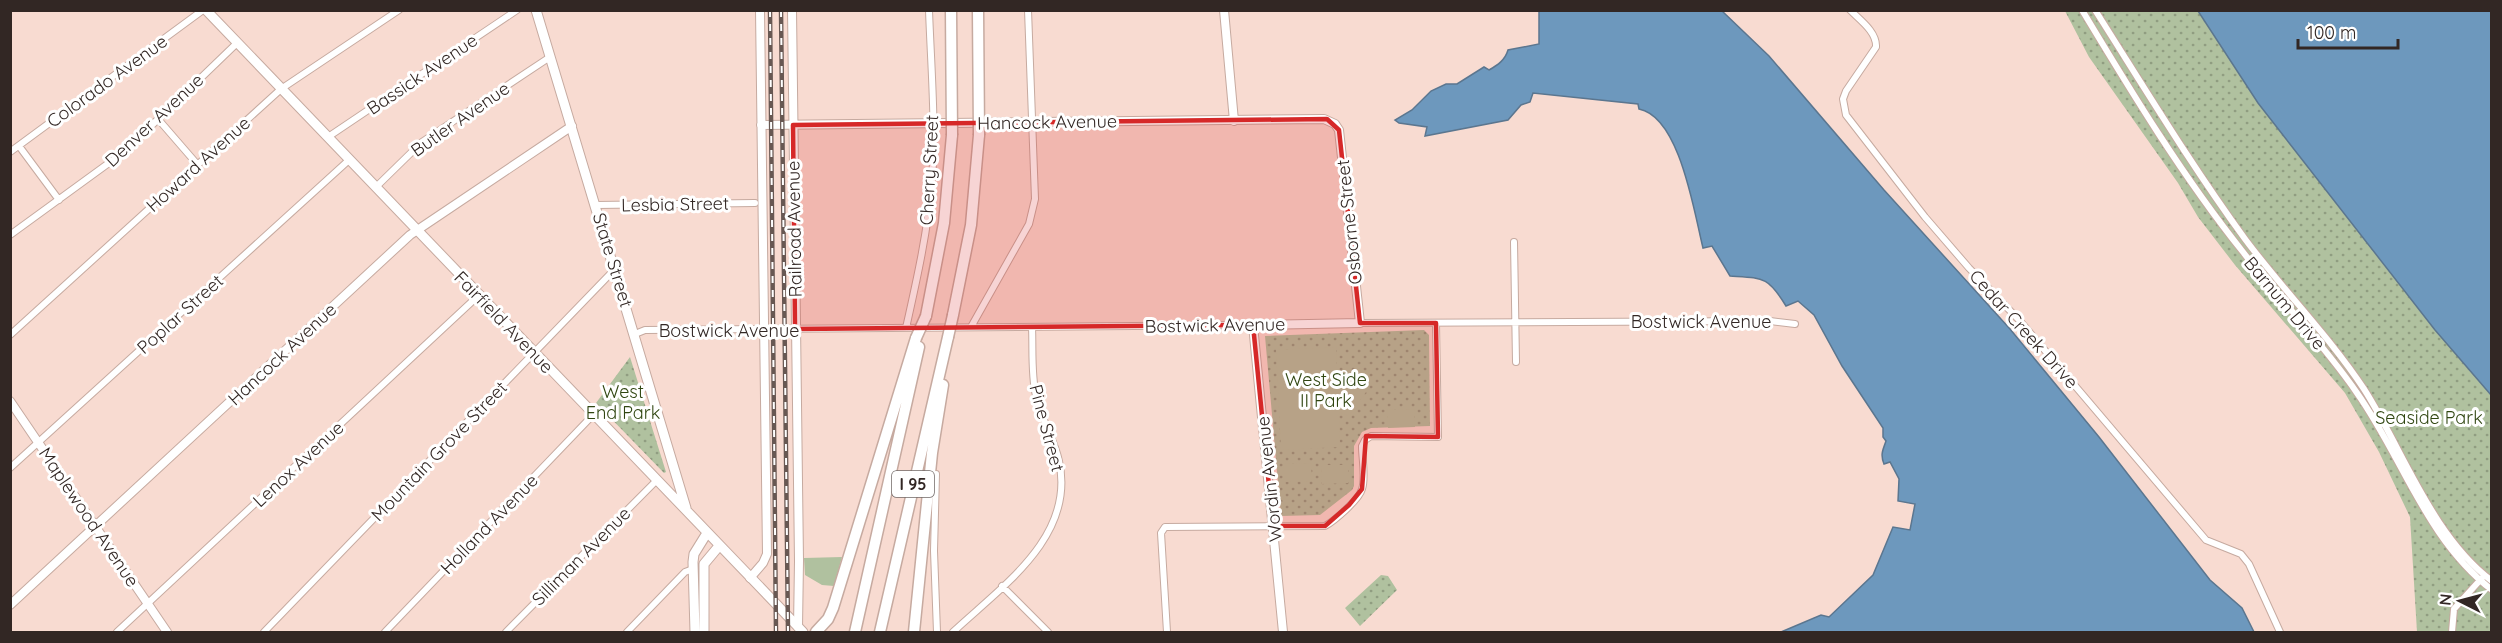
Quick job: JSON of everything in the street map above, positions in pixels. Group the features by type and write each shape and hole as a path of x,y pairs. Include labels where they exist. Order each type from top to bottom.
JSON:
{"highway":[{"path":"816,633 828,619 833,608 926,316 944,223 952,135 951,10"},
{"name":"I 95","path":"880,633 953,315 972,217 979,135 979,10"},
{"path":"914,633 932,453 948,337"},
{"name":"I 95","path":"855,633 919,338"}],"main road":[{"name":"Fairfield Avenue","path":"204,10 801,630"},
{"name":"State Street","path":"536,10 687,510"},
{"path":"660,483 671,484 677,477"},
{"path":"699,628 693,569 694,554 706,533"},
{"path":"699,628 704,564 719,546"}],"street":[{"name":"Colorado Avenue","path":"10,152 204,10"},
{"name":"Howard Avenue","path":"10,335 281,89 399,10"},
{"name":"Bassick Avenue","path":"328,137 517,10"},
{"name":"Railroad Avenue","path":"750,578 763,563 767,554 760,10"},
{"name":"Railroad Avenue","path":"792,10 801,630"},
{"name":"Cherry Street","path":"906,328 927,219 932,180 933,123 929,10"},
{"path":"971,327 1029,224 1035,199 1028,10"},
{"path":"1224,10 1234,121"},
{"name":"Cedar Creek Drive","path":"1850,10 1871,31 1876,40 1872,54 1846,91 1843,99 1846,115 1925,217 1969,268 2020,321 2206,540 2241,554 2249,564 2280,633"},
{"name":"Barnum Drive","path":"2082,10 2163,139 2226,231 2353,386 2435,529 2482,578 2492,581"},
{"name":"Barnum Drive","path":"2095,10 2179,145 2252,247 2363,387 2440,521 2492,590"},
{"name":"Denver Avenue","path":"10,236 124,152 236,44"},
{"name":"Butler Avenue","path":"376,187 422,142 550,57"},
{"path":"158,118 197,164"},
{"name":"Hancock Avenue","path":"761,125 1032,121 1324,119 1333,121"},
{"name":"Osborne Street","path":"1333,121 1338,130 1360,324"},
{"name":"Hancock Avenue","path":"10,605 416,230 572,126"},
{"path":"20,146 59,200"},
{"name":"Poplar Street","path":"10,468 349,160"},
{"name":"Lesbia Street","path":"596,205 754,203"},
{"path":"1514,242 1516,362"},
{"name":"Mountain Grove Street","path":"264,633 615,269"},
{"name":"Lenox Avenue","path":"117,633 479,295"},
{"name":"Bostwick Avenue","path":"635,334 645,330 1515,321 1770,321 1795,324"},
{"path":"1167,633 1161,533 1165,526 1324,526 1331,523 1349,506 1362,489 1362,446 1365,440 1371,436 1438,437 1436,322"},
{"name":"Wordin Avenue","path":"1253,325 1283,633"},
{"name":"Pine Street","path":"954,633 1041,546 1054,520 1060,493 1059,462 1036,395 1032,327"},
{"name":"Maplewood Avenue","path":"10,401 167,633"},
{"name":"Holland Avenue","path":"385,633 593,415"},
{"path":"936,474 934,551 937,633"},
{"name":"Silliman Avenue","path":"506,633 660,483"},
{"path":"627,633 686,572 693,569"},
{"path":"2452,633 2454,609 2482,578"},
{"path":"1002,586 1048,633"},
{"path":"272,624 275,633"}],"highlighted area":[{"path":"1327,119 1339,130 1360,323 1436,323 1438,437 1366,436 1362,489 1349,505 1325,526 1273,526 1253,325 795,329 793,125"}],"green space":[{"name":"Seaside Park","path":"2065,11 2198,11 2258,103 2435,330 2491,395 2491,632 2417,632 2410,517 2379,452 2345,393 2235,265 2198,217 2178,183 2089,57"},
{"name":"West Side II Park","path":"1424,330 1429,335 1430,426 1371,428 1362,432 1354,446 1354,486 1352,490 1320,515 1281,516 1265,336"},
{"path":"1336,347 1337,379 1343,374 1367,386 1366,392 1349,416 1339,412 1340,447 1281,450 1276,350"},
{"name":"West End Park","path":"630,357 666,472 664,473 596,403"},
{"path":"1414,409 1415,427 1388,428 1387,410"},
{"path":"1311,463 1312,481 1285,482 1285,464"},
{"path":"1321,465 1348,465 1348,483 1322,484"},
{"path":"842,557 834,586 822,585 805,575 804,558"},
{"path":"1381,575 1388,576 1397,590 1360,626 1345,608"}],"water":[{"path":"1539,11 1722,11 1769,56 1884,190 2010,329 2099,437 2210,580 2242,608 2254,632 1781,632 1821,615 1829,617 1873,575 1893,527 1910,530 1915,504 1898,501 1899,479 1890,462 1884,464 1882,457 1886,441 1883,437 1883,428 1842,366 1814,315 1798,301 1786,306 1774,289 1764,280 1730,276 1712,246 1703,248 1690,190 1675,147 1665,129 1653,116 1639,109 1638,104 1533,93 1530,102 1521,105 1508,120 1425,136 1427,127 1399,123 1395,120 1412,110 1431,91 1446,84 1457,84 1484,67 1489,70 1503,59 1508,50 1539,44"},
{"path":"2198,11 2491,11 2491,395 2435,330 2258,103"}],"railway":[{"path":"770,10 776,632"},
{"path":"781,10 788,632"}]}
